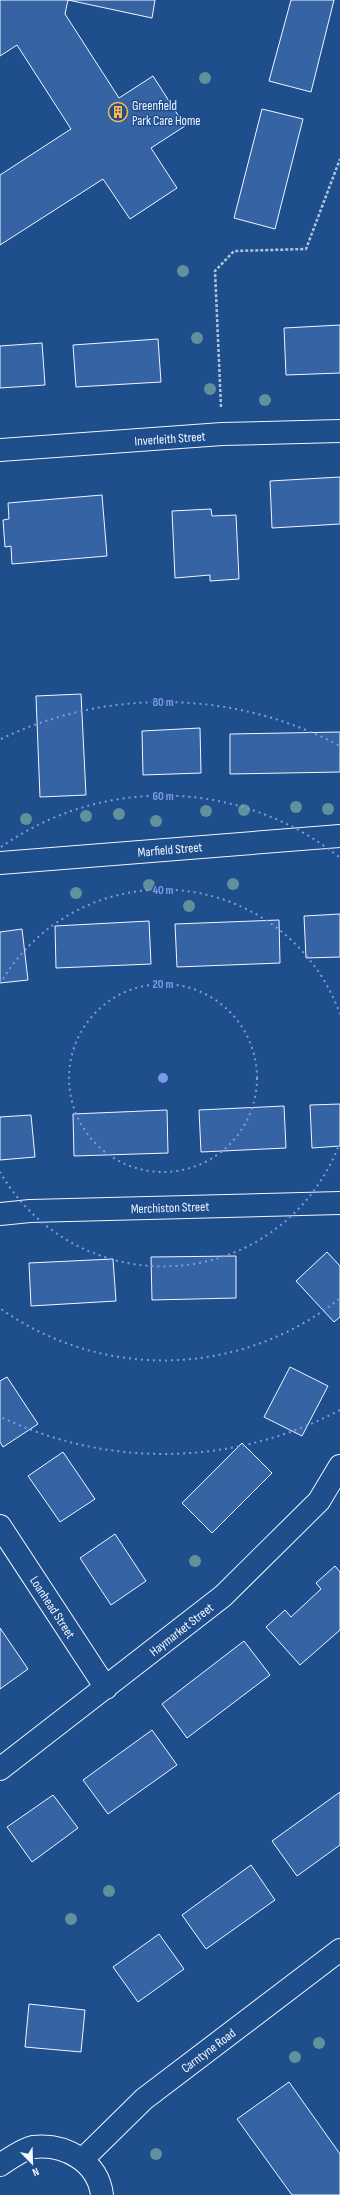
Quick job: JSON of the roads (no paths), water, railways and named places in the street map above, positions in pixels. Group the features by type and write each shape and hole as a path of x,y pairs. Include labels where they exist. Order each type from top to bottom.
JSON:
{"street":[{"name":"Inverleith Street","path":"0,450 222,434 340,431"},
{"name":"Marfield Street","path":"0,863 340,836"},
{"name":"Merchiston Street","path":"0,1214 30,1211 340,1203"},
{"name":"Haymarket Street","path":"0,1769 223,1596 319,1501 340,1466"},
{"name":"Loanhead Street","path":"0,1526 106,1688"},
{"name":"Carntyne Road","path":"83,2159 144,2099 340,1950"},
{"path":"0,2165 32,2147 61,2149 83,2159 101,2182 102,2195"}],"place":[{"name":"Greenfield Park Care Home","path":"118,112"}]}
